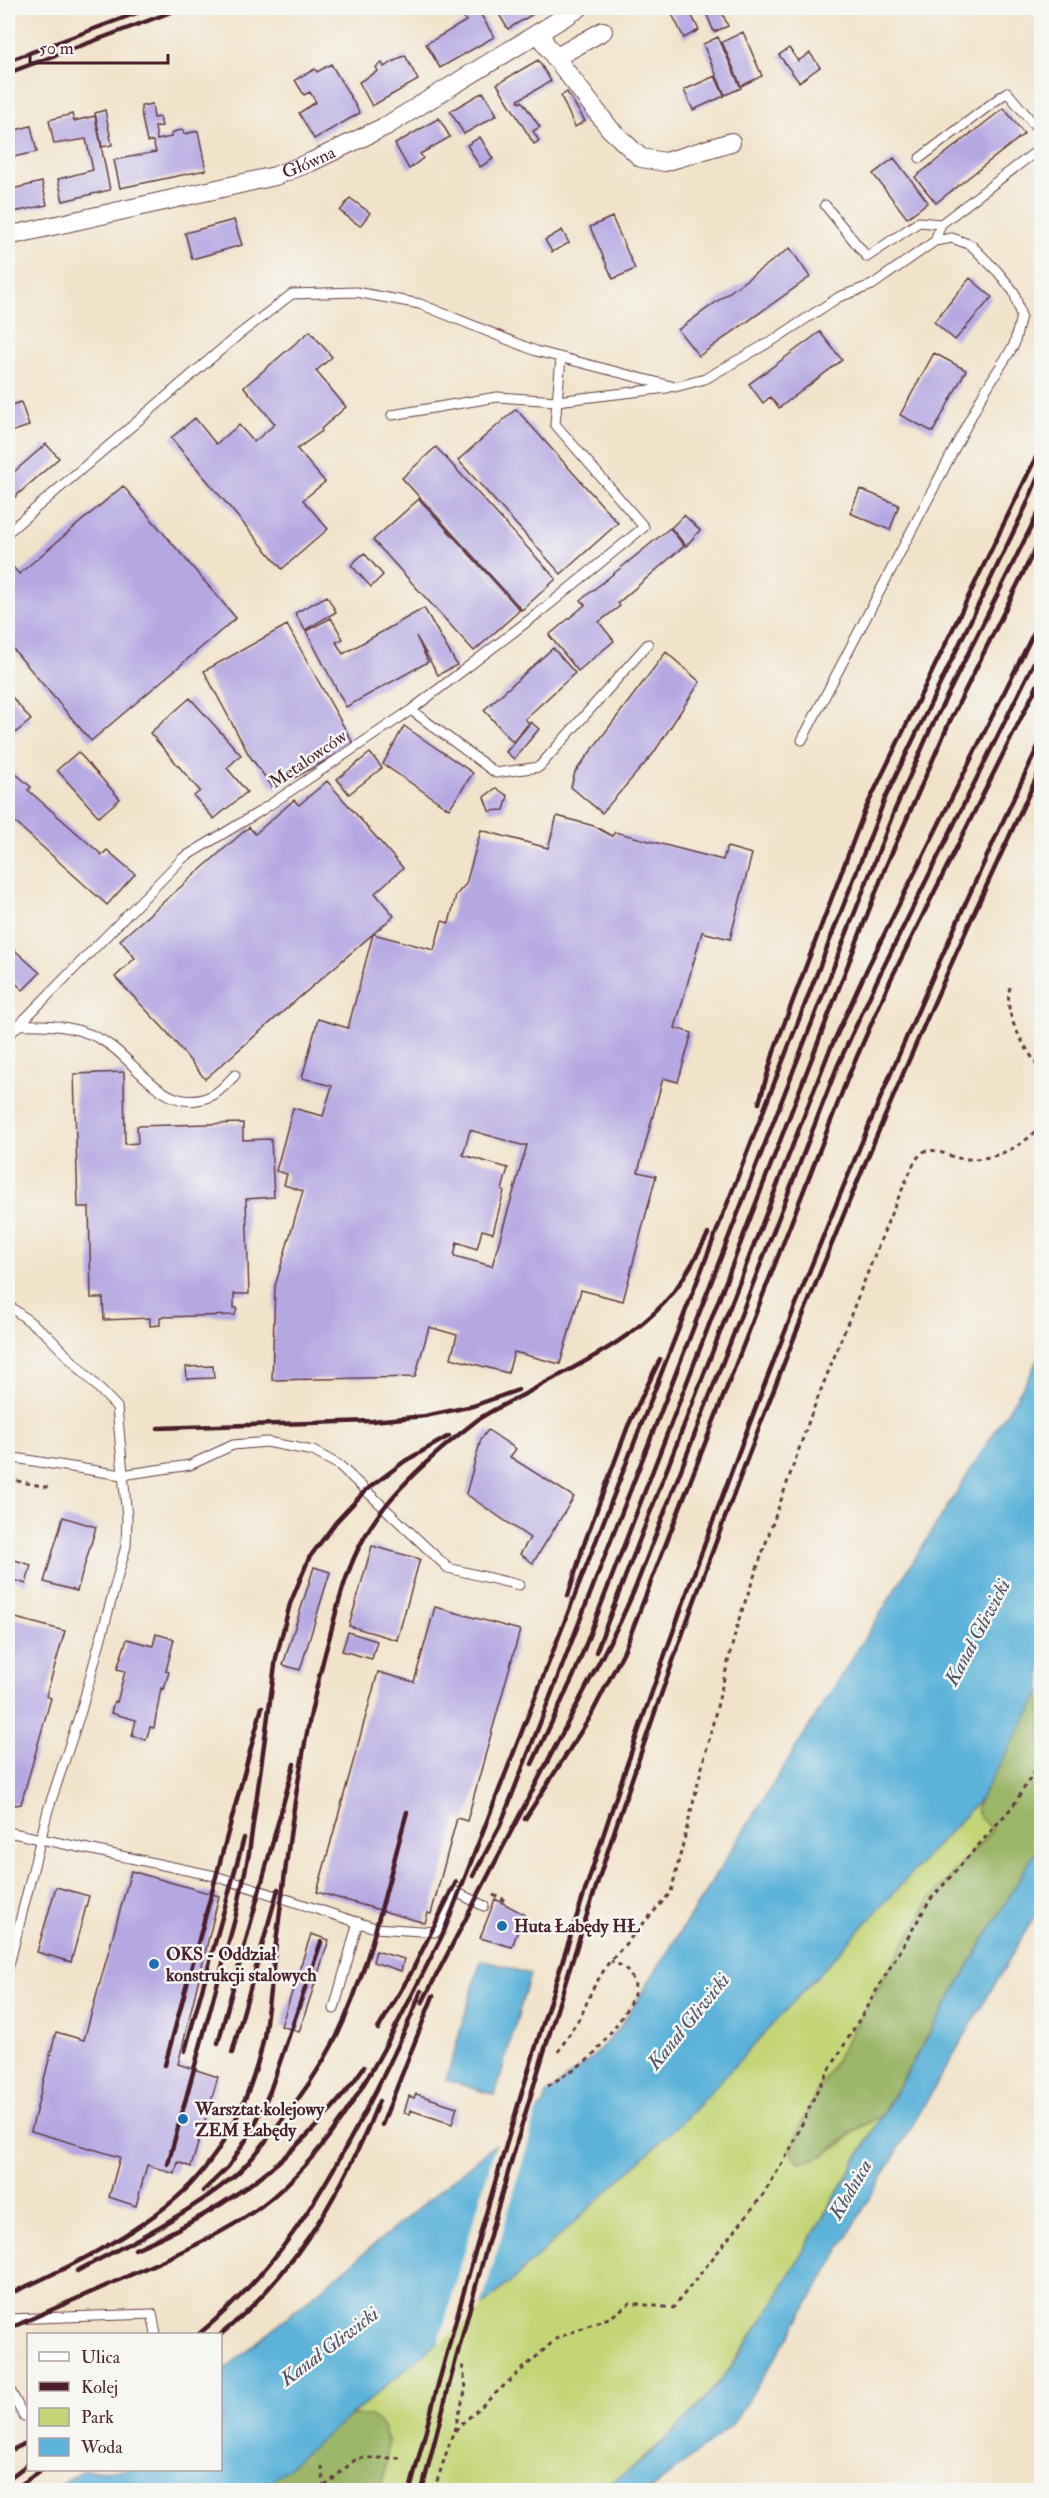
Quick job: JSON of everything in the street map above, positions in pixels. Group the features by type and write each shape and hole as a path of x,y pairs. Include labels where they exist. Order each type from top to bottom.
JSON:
{"street":[{"name":"Główna","path":"8,236 275,176 311,162 386,126 579,8"},
{"path":"555,58 603,31"},
{"path":"540,32 555,58 610,129 641,158 665,162 731,142"}],"lane":[{"path":"920,158 1007,92 1041,134"},
{"path":"935,241 941,224 1041,147"},
{"path":"825,205 867,257 919,222 941,224"},
{"path":"392,415 497,397 557,401 675,387 705,379 774,339 838,297 872,285 935,241 952,238 971,244 1014,292 1021,315 1014,345 983,394 802,740"},
{"path":"8,532 237,336 292,294 356,292 420,304 536,351 675,387"},
{"path":"557,401 561,358"},
{"name":"Metalowców","path":"8,1036 183,858 259,812 411,710 545,608 644,527 555,424 557,401"},
{"path":"411,710 496,772 539,767 648,644"},
{"path":"19,1025 45,1024 79,1029 111,1046 151,1085 171,1096 183,1099 195,1101 213,1095 235,1075"},
{"path":"8,1305 45,1334 117,1407 127,1518 126,1546 81,1711 40,1840 8,1963"},
{"path":"8,1457 122,1475 190,1464 233,1445 267,1442 313,1451 339,1465 448,1568 519,1585"},
{"path":"8,1832 216,1876 375,1928 436,1932 454,1891 484,1906"},
{"path":"334,2009 358,1922"},
{"path":"8,2319 152,2314 156,2333"},
{"path":"8,2386 24,2417 27,2415"}],"path":[{"path":"1010,987 1007,1003 1009,1016 1041,1074"},
{"path":"558,2052 582,2014 591,1990 607,1965 671,1892 738,1622 811,1415 891,1214 915,1161 920,1155 932,1151 955,1158 972,1160 987,1158 1024,1141 1041,1123"},
{"path":"8,1479 51,1488"},
{"path":"453,2433 557,2338 611,2317 630,2303 673,2308 763,2195 790,2150 817,2091 930,1900 1013,1806 1041,1759"},
{"path":"548,2086 592,2057 622,2018 634,1995 635,1982 624,1967 611,1961"},
{"path":"434,2490 466,2388 462,2362"},
{"path":"324,2488 357,2458 363,2456 376,2459 401,2458"},
{"path":"322,2466 324,2488"},
{"path":"257,2486 260,2490"}],"green space":[{"path":"1041,1692 1041,1842 881,2116 851,2133 826,2154 798,2163 790,2150 817,2091 930,1900 992,1830 980,1818 976,1809"},
{"path":"980,1799 980,1818 992,1829 930,1900 817,2091 790,2150 837,2148 859,2128 881,2116 768,2312 722,2379 676,2430 614,2482 599,2490 381,2490 389,2440 370,2416 351,2415 509,2283 691,2113 930,1849"},
{"path":"351,2415 370,2416 379,2422 384,2430 387,2449 381,2490 259,2490"}],"water":[{"name":"Kanał Gliwicki","path":"1041,1352 1041,1692 980,1799 691,2113 509,2283 267,2485 259,2490 52,2490 81,2471 222,2471 222,2371 544,2104 547,2094 592,2058 621,2026 1029,1377"},
{"name":"Kłodnica","path":"1041,1842 1041,1905 787,2340 731,2426 650,2490 599,2490 633,2467 680,2426 739,2355 768,2312"},
{"path":"481,1960 530,1974 495,2095 446,2080"}],"pier":[{"path":"539,2105 480,2311 438,2345 497,2139"}],"building":[{"path":"477,8 494,37 440,68 426,44 466,21 463,16"},
{"path":"495,8 543,8 508,29"},
{"path":"669,8 688,8 699,30 684,38"},
{"path":"704,8 720,8 728,26 714,32"},
{"path":"743,32 762,76 741,86 722,42"},
{"path":"718,37 741,88 725,95 703,44"},
{"path":"789,48 798,61 810,53 820,67 799,82 779,55"},
{"path":"405,55 418,80 372,106 359,82 378,71 376,67 382,63 384,67"},
{"path":"538,60 551,81 518,100 520,103 522,101 540,127 533,131 539,141 534,144 497,84"},
{"path":"331,64 360,113 314,139 299,113 316,102 310,92 304,95 295,80 315,69 317,72"},
{"path":"715,76 724,96 693,110 684,90"},
{"path":"483,92 497,115 464,134 450,111"},
{"path":"567,92 585,121 575,127 561,96"},
{"path":"152,104 154,118 160,117 162,126 155,127 157,140 171,137 171,134 176,131 183,130 184,134 198,131 206,170 120,188 114,160 156,152 153,141 147,142 141,106"},
{"path":"1004,108 1024,134 936,203 915,177"},
{"path":"105,110 112,145 102,147 95,113"},
{"path":"72,114 74,121 95,116 110,190 63,201 58,179 93,170 86,139 54,144 49,120"},
{"path":"439,118 450,137 420,154 423,158 409,169 395,144"},
{"path":"31,126 37,152 8,158 8,132"},
{"path":"480,137 493,159 480,167 467,145"},
{"path":"894,158 928,202 907,218 873,174"},
{"path":"42,182 47,205 9,213 8,190"},
{"path":"350,198 370,213 360,226 340,211"},
{"path":"612,217 635,269 613,279 590,227"},
{"path":"234,220 242,245 192,259 185,233"},
{"path":"562,230 569,243 552,252 545,240"},
{"path":"790,248 810,277 699,356 678,330"},
{"path":"970,278 992,297 955,340 934,322"},
{"path":"310,331 332,357 316,371 346,407 321,429 322,431 297,449 325,482 303,500 328,529 282,569 171,438 195,418 216,444 239,425 254,442 275,424 244,387"},
{"path":"820,332 842,360 779,408 770,397 763,403 749,384"},
{"path":"934,353 966,370 933,432 900,415"},
{"path":"21,402 29,426 8,433 8,406"},
{"path":"516,409 618,523 561,574 458,460"},
{"path":"46,444 59,458 8,503 8,477"},
{"path":"436,447 556,579 522,610 402,478"},
{"path":"123,486 236,618 91,741 8,643 8,561 19,574"},
{"path":"860,489 899,505 890,530 850,513"},
{"path":"419,499 520,610 474,651 373,540"},
{"path":"684,515 700,530 686,546 671,528"},
{"path":"670,528 684,546 618,603 620,606 599,622 614,641 578,671 549,635 585,605 581,600"},
{"path":"364,553 383,575 371,587 351,565"},
{"path":"327,596 336,612 305,630 295,613"},
{"path":"424,608 457,665 438,675 416,636 428,662 346,707 306,631 331,618 343,639 336,642 343,654"},
{"path":"287,625 354,745 274,789 249,755 204,671"},
{"path":"553,648 575,673 525,719 529,723 513,742 484,710"},
{"path":"666,652 700,682 653,754 602,813 571,787 575,772"},
{"path":"8,692 31,720 15,733 8,725"},
{"path":"190,698 241,755 227,768 247,792 214,819 194,796 200,791 150,733"},
{"path":"531,722 539,729 514,759 506,752"},
{"path":"404,726 473,773 449,809 383,764"},
{"path":"78,752 120,799 99,817 57,770"},
{"path":"370,753 382,768 349,794 337,779"},
{"path":"8,767 31,787 28,790 102,855 107,850 135,874 107,905 8,816"},
{"path":"327,781 403,868 375,893 394,916 205,1079 166,1031 115,977 135,958 120,940 249,827 255,834 294,800 299,805"},
{"path":"496,788 508,796 504,810 489,811 484,797"},
{"path":"557,816 594,826 612,836 615,832 723,860 727,847 752,854 730,939 702,932 675,1028 692,1033 678,1082 663,1078 638,1172 656,1176 623,1301 581,1290 560,1364 514,1352 508,1373 451,1358 457,1335 429,1327 415,1377 272,1380 275,1286 303,1191 284,1185 287,1174 276,1171 293,1108 323,1116 332,1086 302,1078 318,1019 348,1028 373,934 434,950 442,921 449,923 456,895 466,884 481,830 548,848","holes":["470,1130 527,1145 492,1266 454,1256 457,1242 477,1249 482,1230 493,1233 508,1168 463,1155"]},
{"path":"8,944 40,973 23,990 8,976"},
{"path":"124,1072 125,1144 138,1143 137,1126 243,1123 243,1140 271,1139 274,1197 246,1199 249,1294 234,1294 234,1308 237,1308 235,1315 160,1317 160,1325 150,1326 150,1318 104,1320 103,1298 91,1298 89,1207 78,1207 74,1074"},
{"path":"213,1366 214,1378 187,1379 186,1367"},
{"path":"488,1430 516,1449 510,1457 574,1497 533,1563 520,1554 530,1538 466,1494 481,1439"},
{"path":"63,1517 96,1527 77,1591 44,1582"},
{"path":"372,1546 420,1559 397,1640 349,1626"},
{"path":"8,1558 31,1565 26,1584 8,1578"},
{"path":"314,1567 330,1572 300,1670 283,1665"},
{"path":"435,1607 520,1630 467,1821 457,1818 431,1914 428,1913 425,1923 317,1892 378,1672 414,1682"},
{"path":"8,1616 65,1631 46,1696 51,1698 21,1804 16,1805 8,1803"},
{"path":"348,1632 377,1641 372,1659 342,1651"},
{"path":"156,1634 174,1639 166,1671 169,1672 164,1689 161,1688 154,1728 150,1727 146,1740 132,1736 136,1720 111,1713 114,1701 117,1702 125,1671 117,1669 127,1639 153,1646"},
{"name":"OKS - Oddział konstrukcji stalowych","path":"131,1871 219,1896 178,2064 218,2077 191,2167 178,2162 175,2174 147,2165 136,2206 109,2197 120,2157 31,2131 56,2032 84,2040"},
{"path":"56,1887 89,1896 71,1962 37,1952"},
{"name":"Huta Łabędy HŁ","path":"495,1899 524,1914 512,1947 480,1938"},
{"path":"311,1934 329,1940 299,2032 281,2026"},
{"path":"376,1951 404,1959 401,1971 373,1962"},
{"path":"416,2094 457,2107 452,2124 410,2110 409,2114 404,2113 409,2096 414,2098"}],"railway":[{"path":"8,61 150,8"},
{"path":"8,73 182,8"},
{"path":"759,1103 775,1048 865,810 1042,445"},
{"path":"8,2329 196,2245 260,2207 290,2181 318,2151 343,2117 386,2044 443,1934 886,796 1026,506 1042,467"},
{"path":"473,1876 500,1826 893,814 930,730 1042,505"},
{"path":"532,1764 574,1675 886,866 949,723 1042,535"},
{"path":"596,1652 828,1054 867,969 1042,616"},
{"path":"422,2003 620,1622 837,1067 880,974 1042,646"},
{"path":"525,1819 589,1719 624,1651 848,1077 891,979 1042,676"},
{"path":"410,2490 471,2265 537,2041 609,1819 685,1599 766,1381 853,1164 945,950 1042,738"},
{"path":"422,2490 480,2269 545,2049 615,1830 690,1613 771,1398 856,1184 947,974 1042,766"},
{"path":"16,2291 109,2245 174,2200 205,2168 238,2115 253,2077 264,2037 297,1787 317,1687 347,1575 374,1521 414,1474 476,1421 605,1350 637,1328 666,1301 678,1286 708,1234"},
{"path":"568,1596 584,1544 628,1426 660,1359"},
{"path":"158,1428 372,1421 425,1416 473,1406 518,1390"},
{"path":"168,2164 235,1919 249,1853 276,1658 290,1604 309,1558 336,1522 365,1491 405,1461 449,1436"},
{"path":"165,2065 262,1707"},
{"path":"218,2043 294,1764"},
{"path":"77,2271 177,2216 233,2177 255,2154 300,2097 323,2062 348,2011 368,1956 407,1812"},
{"path":"185,2051 244,1838"},
{"path":"378,2029 410,1975 456,1882"},
{"path":"232,2053 278,1889"},
{"path":"203,2191 228,2167 252,2131 270,2091 321,1942"},
{"path":"200,2333 251,2285 293,2234 346,2147 379,2084 421,1991"},
{"path":"382,2125 433,1996"},
{"path":"135,2249 202,2216 263,2175 317,2126 364,2067"},
{"path":"222,2333 272,2285 294,2258 350,2167 379,2101"},
{"path":"14,2449 27,2442"},
{"path":"8,2479 27,2465"},
{"path":"13,2490 41,2471"}],"place":[{"name":"Huta Łabędy HŁ","path":"502,1926"},
{"name":"OKS - Oddział konstrukcji stalowych","path":"154,1964"},
{"name":"Warsztat kolejowy ZEM Łabędy","path":"183,2119"}]}
